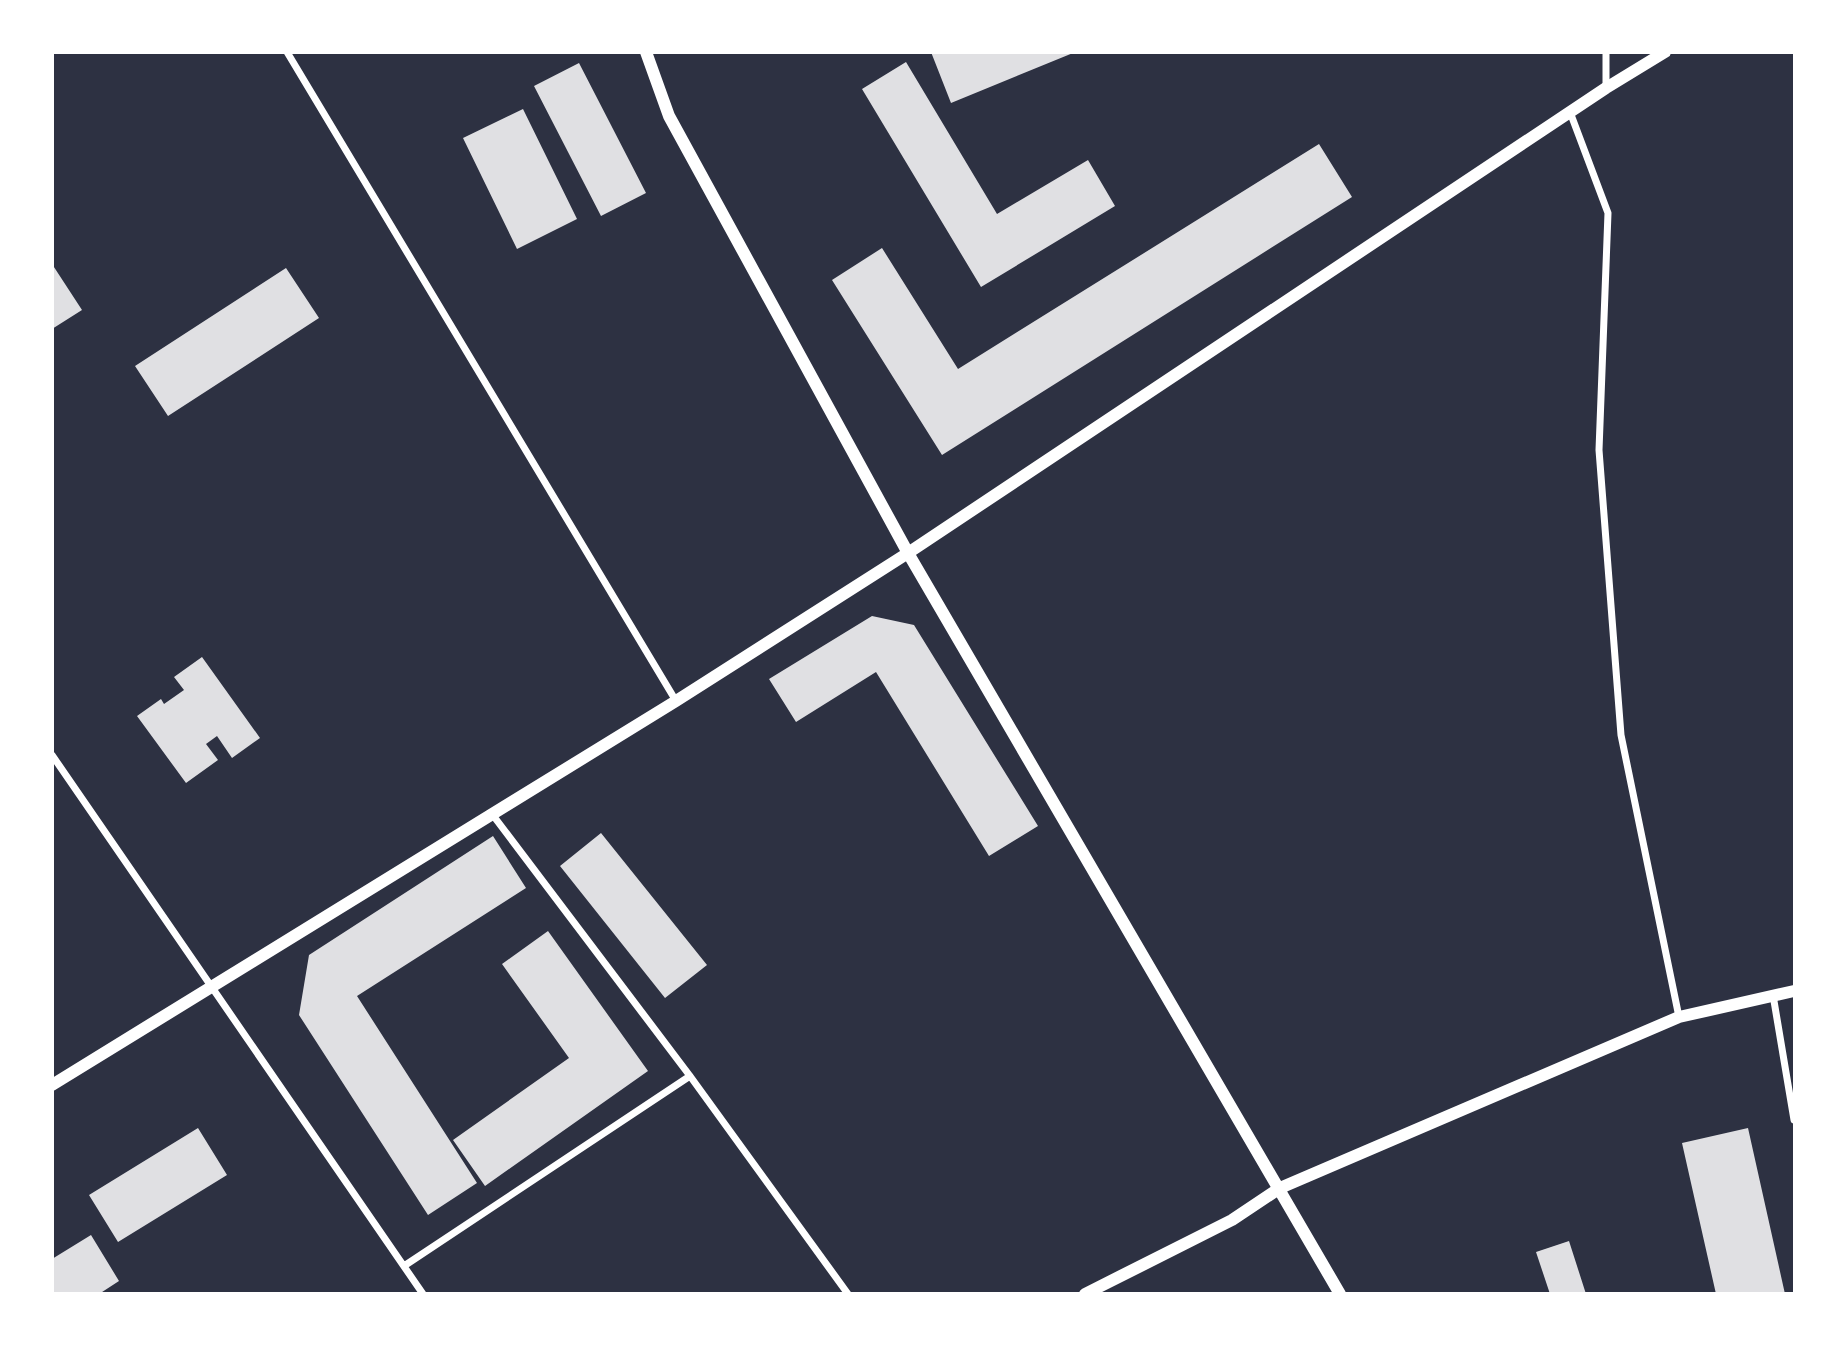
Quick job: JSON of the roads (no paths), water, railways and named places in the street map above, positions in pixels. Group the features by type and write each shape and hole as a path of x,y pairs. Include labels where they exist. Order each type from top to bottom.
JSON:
{"street":[{"path":"287,52 676,701"},
{"path":"646,52 669,116 908,553 1340,1293"},
{"path":"1606,52 1606,88"},
{"path":"52,1085 676,701 908,553 1606,88 1665,52"},
{"path":"1570,112 1608,213 1599,450 1621,735 1679,1017"},
{"path":"52,755 423,1293"},
{"path":"492,814 690,1076 848,1293"},
{"path":"1085,1293 1231,1220 1280,1188 1679,1017 1794,991"},
{"path":"1773,995 1794,1120"},
{"path":"404,1266 690,1076"}]}
